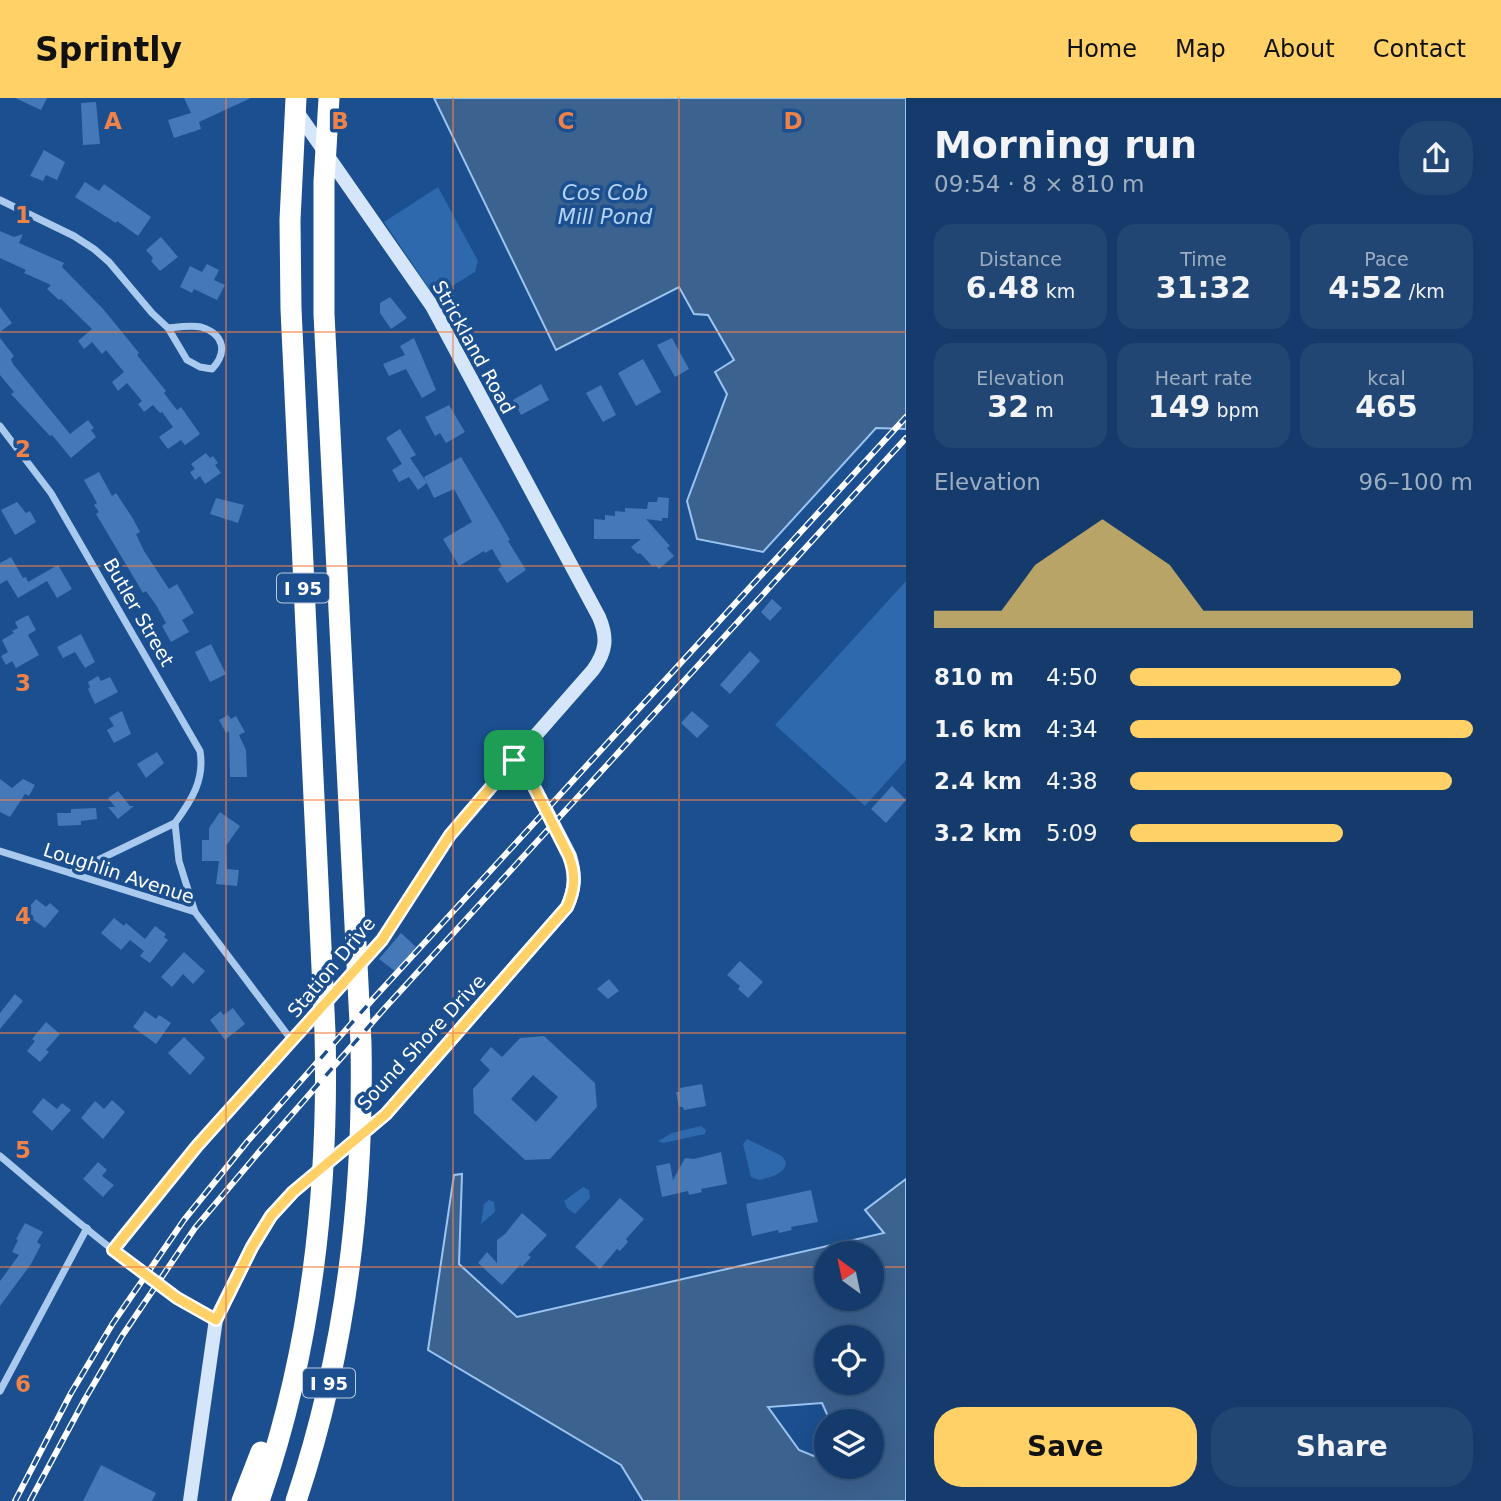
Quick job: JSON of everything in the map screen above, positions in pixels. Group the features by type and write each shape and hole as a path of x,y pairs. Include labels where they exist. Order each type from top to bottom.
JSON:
{"highway":[{"name":"I 95","path":"260,1501 288,1404 307,1318 317,1252 325,1164 326,1076 321,941 295,410 290,234 296,98"},
{"name":"I 95","path":"296,1501 319,1424 345,1306 360,1175 362,1119 361,1042 324,314 323,234 329,98"},
{"path":"310,1501 331,1426 345,1306"},
{"path":"242,1501 307,1318"}],"main road":[{"name":"Strickland Road","path":"288,98 432,306 604,628"},
{"name":"Station Drive","path":"514,760 598,663 605,648 604,628"},
{"name":"Sound Shore Drive","path":"190,1501 216,1320 252,1247 271,1216 293,1192 386,1114 567,907 574,885 574,870 569,856 526,771 514,760"}],"street":[{"path":"0,200 94,248 168,328 187,360 200,367 212,369 222,359 223,347 214,332 199,327 168,328"},
{"name":"Butler Street","path":"0,426 51,493 200,751 201,770 196,792 175,824"},
{"name":"Station Drive","path":"113,1250 197,1146 382,940 450,835 514,760"},
{"path":"71,873 175,824 179,862 195,912"},
{"name":"Loughlin Avenue","path":"0,851 195,912 293,1042"},
{"path":"0,1156 113,1250 177,1298 216,1320"},
{"path":"0,1391 87,1228"}],"shaded area":[{"path":"438,187 478,261 475,272 437,295 433,294 384,222"},
{"path":"906,581 906,760 865,806 775,725"},
{"path":"701,1126 706,1130 705,1134 663,1143 658,1141 672,1133"},
{"path":"747,1139 782,1156 786,1162 783,1170 759,1180 751,1177 743,1144"},
{"path":"583,1187 589,1190 590,1198 575,1214 567,1208 564,1201"},
{"path":"489,1200 494,1202 495,1212 481,1224 484,1204"}],"water":[{"name":"Cos Cob Mill Pond","path":"434,98 906,98 906,429 876,428 763,552 697,539 687,501 727,394 715,372 734,360 708,315 694,314 679,287 556,350"},
{"path":"462,1174 459,1264 517,1317 814,1249 814,1311 884,1311 884,1241 849,1241 884,1233 865,1210 906,1179 906,1501 643,1501 621,1465 428,1350 454,1175"}],"building":[{"path":"15,98 47,98 41,110"},
{"path":"184,98 251,98 199,122 201,129 174,138 168,120 191,113"},
{"path":"96,102 100,144 83,145 81,103"},
{"path":"44,150 65,162 57,180 46,175 43,181 30,176"},
{"path":"85,182 99,191 104,184 151,217 138,236 75,197"},
{"path":"0,231 14,237 23,234 19,243 64,263 62,267 104,310 139,353 137,355 166,391 164,393 177,410 181,407 200,434 185,445 181,440 168,449 159,437 173,427 162,412 153,405 144,412 138,404 142,401 127,383 118,391 112,382 124,372 106,350 102,354 92,342 84,349 78,341 92,329 47,289 51,285 0,258"},
{"path":"161,237 178,257 160,271 146,250"},
{"path":"207,264 219,270 214,280 225,285 217,300 194,289 192,293 180,287 190,266 202,272"},
{"path":"390,297 407,318 391,329 380,313 380,303"},
{"path":"0,307 12,323 0,332"},
{"path":"0,338 14,356 11,359 13,364 70,434 88,420 94,428 91,430 96,437 71,458 11,394 14,392 0,375"},
{"path":"414,338 436,390 422,398 406,369 389,376 383,364 405,355 400,346"},
{"path":"672,338 689,369 675,377 657,345"},
{"path":"643,359 661,392 636,406 618,373"},
{"path":"541,384 549,400 521,415 513,400"},
{"path":"601,385 616,415 603,422 586,393"},
{"path":"449,405 465,432 446,443 440,433 435,436 425,417"},
{"path":"400,429 416,455 410,458 427,483 418,490 409,477 399,482 392,470 402,464 386,438"},
{"path":"206,453 210,458 213,456 221,473 205,484 200,476 195,480 190,472 195,469 191,464"},
{"path":"461,457 526,570 507,583 498,569 502,566 492,549 459,566 443,539 472,522 454,489 434,498 424,477"},
{"path":"99,472 112,496 116,493 132,517 140,532 136,534 144,551 169,589 177,584 194,613 182,620 189,632 171,642 162,626 166,623 156,605 146,591 143,593 96,514 99,512 94,505 97,503 84,480"},
{"path":"658,497 669,498 668,518 662,518 662,521 646,519 670,546 667,548 674,556 659,569 655,565 653,567 631,547 641,539 594,539 594,519 605,520 605,515 615,516 615,511 625,512 625,508 647,509 648,502 657,502"},
{"path":"216,498 244,505 238,523 210,514"},
{"path":"17,502 26,513 30,511 36,522 15,535 1,510"},
{"path":"11,557 28,582 58,565 72,589 57,598 47,581 18,598 7,580 0,584 0,563"},
{"path":"772,599 782,608 770,621 761,612"},
{"path":"28,615 36,630 28,635 39,655 16,668 12,661 6,665 1,656 8,652 2,640 18,628 15,622"},
{"path":"81,634 95,662 85,668 75,652 63,658 57,647"},
{"path":"211,644 226,674 210,682 195,652"},
{"path":"750,651 760,661 730,694 720,685"},
{"path":"98,676 101,681 110,677 118,692 95,704 88,689 88,682"},
{"path":"122,711 131,734 114,743 107,730 114,726 109,718"},
{"path":"692,711 709,726 697,738 681,723"},
{"path":"228,715 231,719 236,716 245,732 239,735 246,750 247,777 230,777 229,731 226,733 219,720"},
{"path":"157,752 164,763 146,778 137,764"},
{"path":"0,779 12,788 23,779 35,785 29,796 25,794 10,817 0,812"},
{"path":"892,786 906,800 886,823 871,809"},
{"path":"118,791 130,806 134,806 118,819 108,807 115,807 108,798"},
{"path":"96,808 97,819 81,821 81,825 58,826 57,813 71,813 71,809"},
{"path":"220,812 240,826 226,846 227,869 239,870 237,886 216,884 219,861 202,861 202,840 209,840 209,828"},
{"path":"36,899 46,907 50,903 59,911 45,928 24,913"},
{"path":"114,918 124,926 126,923 145,939 155,926 166,934 164,937 168,940 150,963 140,956 144,951 130,940 121,950 101,933"},
{"path":"401,933 416,947 395,971 379,959"},
{"path":"184,952 205,971 193,984 183,974 172,987 161,977"},
{"path":"740,961 763,982 748,998 738,989 740,986 727,975"},
{"path":"609,979 619,991 608,999 597,989"},
{"path":"15,994 23,1001 0,1029 0,1013"},
{"path":"233,1008 245,1024 225,1040 210,1020 221,1011 223,1015"},
{"path":"145,1011 156,1019 159,1015 171,1023 156,1044 133,1027"},
{"path":"46,1022 60,1034 40,1062 27,1051 35,1041 32,1039"},
{"path":"544,1036 595,1083 597,1107 550,1159 525,1160 474,1113 473,1089 490,1070 480,1060 491,1047 502,1057 520,1038","holes":["533,1075 558,1097 536,1122 511,1099"]},
{"path":"184,1037 205,1058 190,1075 168,1053"},
{"path":"702,1084 706,1106 684,1110 679,1107 676,1092 680,1092 680,1088"},
{"path":"43,1098 57,1109 62,1103 71,1110 52,1131 32,1112"},
{"path":"112,1100 125,1112 103,1139 81,1118 95,1101 104,1109"},
{"path":"721,1152 727,1184 701,1189 702,1192 689,1195 688,1191 662,1197 656,1166 670,1163 673,1180 685,1158 694,1159"},
{"path":"98,1162 107,1170 102,1176 114,1185 103,1197 83,1179"},
{"path":"811,1190 818,1222 791,1227 792,1230 779,1233 778,1230 752,1236 746,1204"},
{"path":"620,1198 644,1219 626,1239 628,1242 620,1251 617,1249 600,1269 575,1247"},
{"path":"522,1213 547,1235 528,1255 531,1257 522,1267 520,1265 502,1285 478,1263 487,1252 497,1263 497,1240"},
{"path":"25,1223 43,1232 37,1242 41,1245 31,1264 0,1306 0,1281 19,1255 12,1252"},
{"path":"101,1465 156,1493 152,1501 83,1501"}],"railway":[{"path":"15,1501 71,1393 113,1323 184,1220 247,1142 373,999 906,417"},
{"path":"30,1501 122,1336 195,1228 384,1009 906,438"}],"route":[{"path":"514,760 526,771 574,870 572,897 564,912 386,1114 293,1192 271,1216 252,1247 216,1320 177,1298 113,1250 197,1146 382,940 450,835 514,760"}]}
